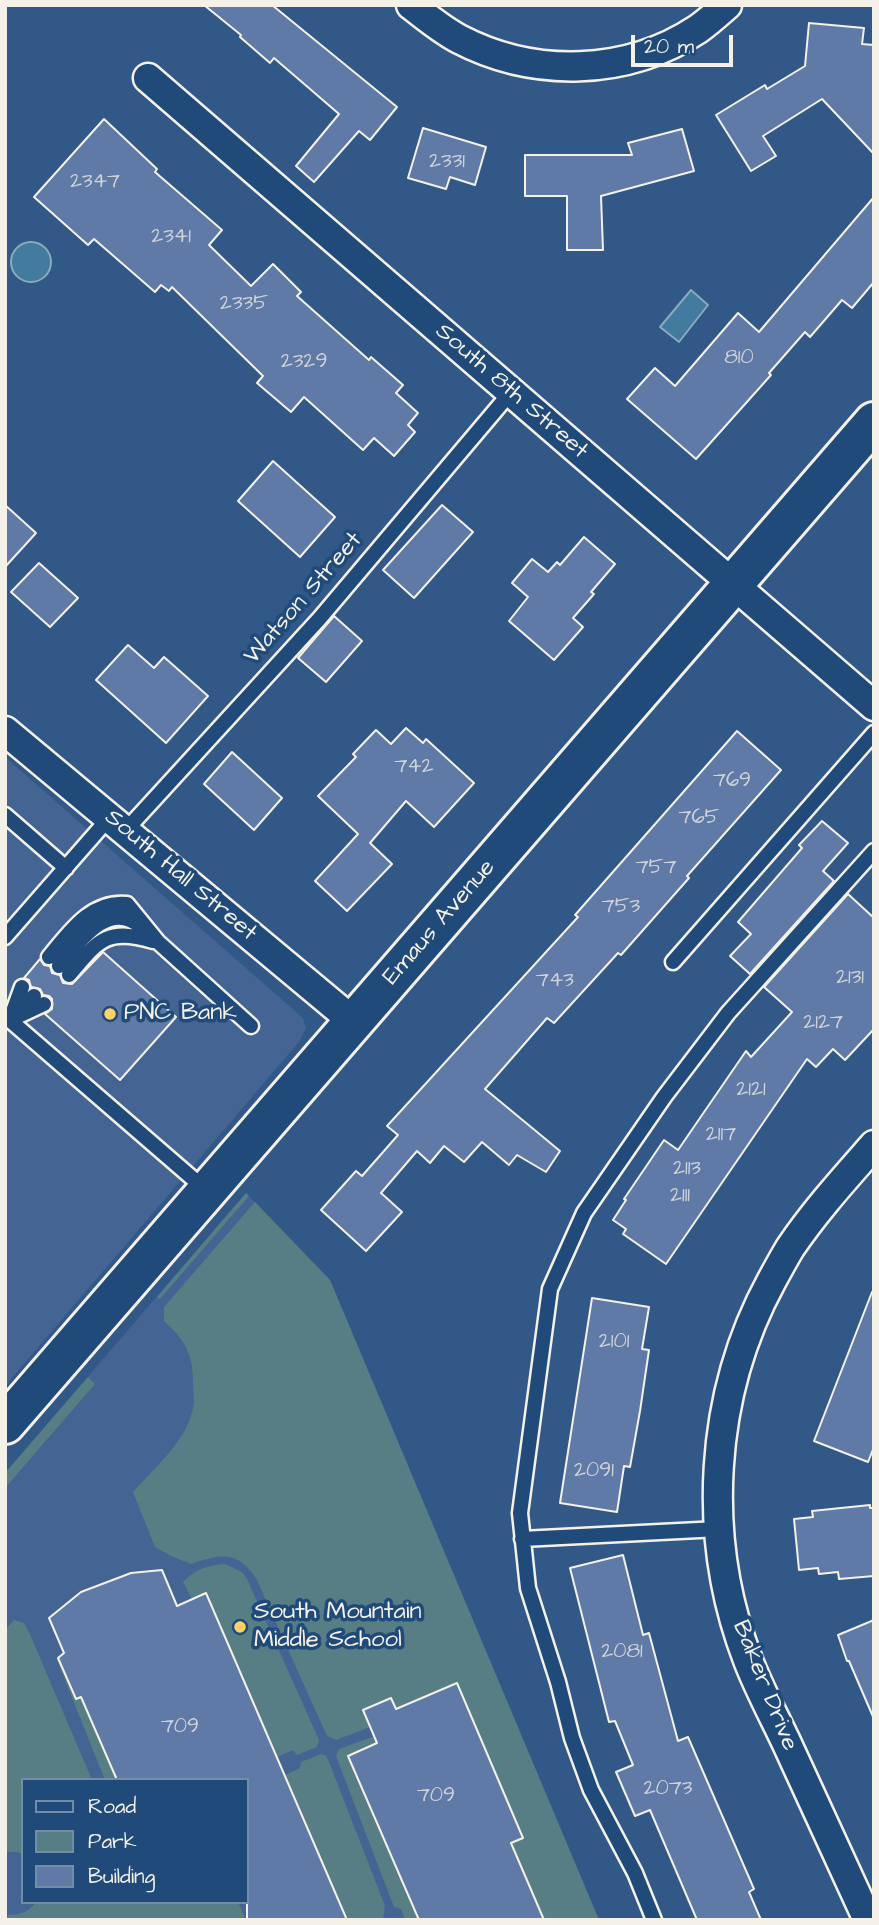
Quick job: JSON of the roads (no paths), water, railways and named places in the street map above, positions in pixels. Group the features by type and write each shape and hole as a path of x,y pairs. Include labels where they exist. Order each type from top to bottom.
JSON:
{"main road":[{"name":"Emaus Avenue","path":"5,1424 874,422"}],"street":[{"path":"411,5 459,39 503,58 544,66 584,67 624,61 663,48 698,29 727,5"},
{"name":"South 8th Street","path":"148,78 874,706"},
{"name":"South Hall Street","path":"5,731 354,1022"},
{"name":"Baker Drive","path":"865,1919 748,1660 729,1599 719,1529 717,1490 725,1412 736,1365 758,1305 789,1249 874,1145"}],"lane":[{"name":"Watson Street","path":"5,937 66,868 117,824 320,618 511,392"},
{"path":"673,962 874,733"},
{"path":"5,815 66,868"},
{"path":"654,1920 635,1873 591,1790 572,1738 558,1682 528,1588 520,1513 550,1289 584,1213 664,1097 728,1013 874,851"},
{"path":"158,942 136,936 116,935 104,939 59,966 78,923 99,909 115,903 127,904 158,942 251,1026"},
{"path":"8,1018 33,996 8,1018"},
{"path":"8,1018 207,1191"},
{"path":"523,1539 719,1529"}],"place":[{"name":"PNC Bank","path":"110,1014"},
{"name":"South Mountain Middle School","path":"240,1627"}]}
